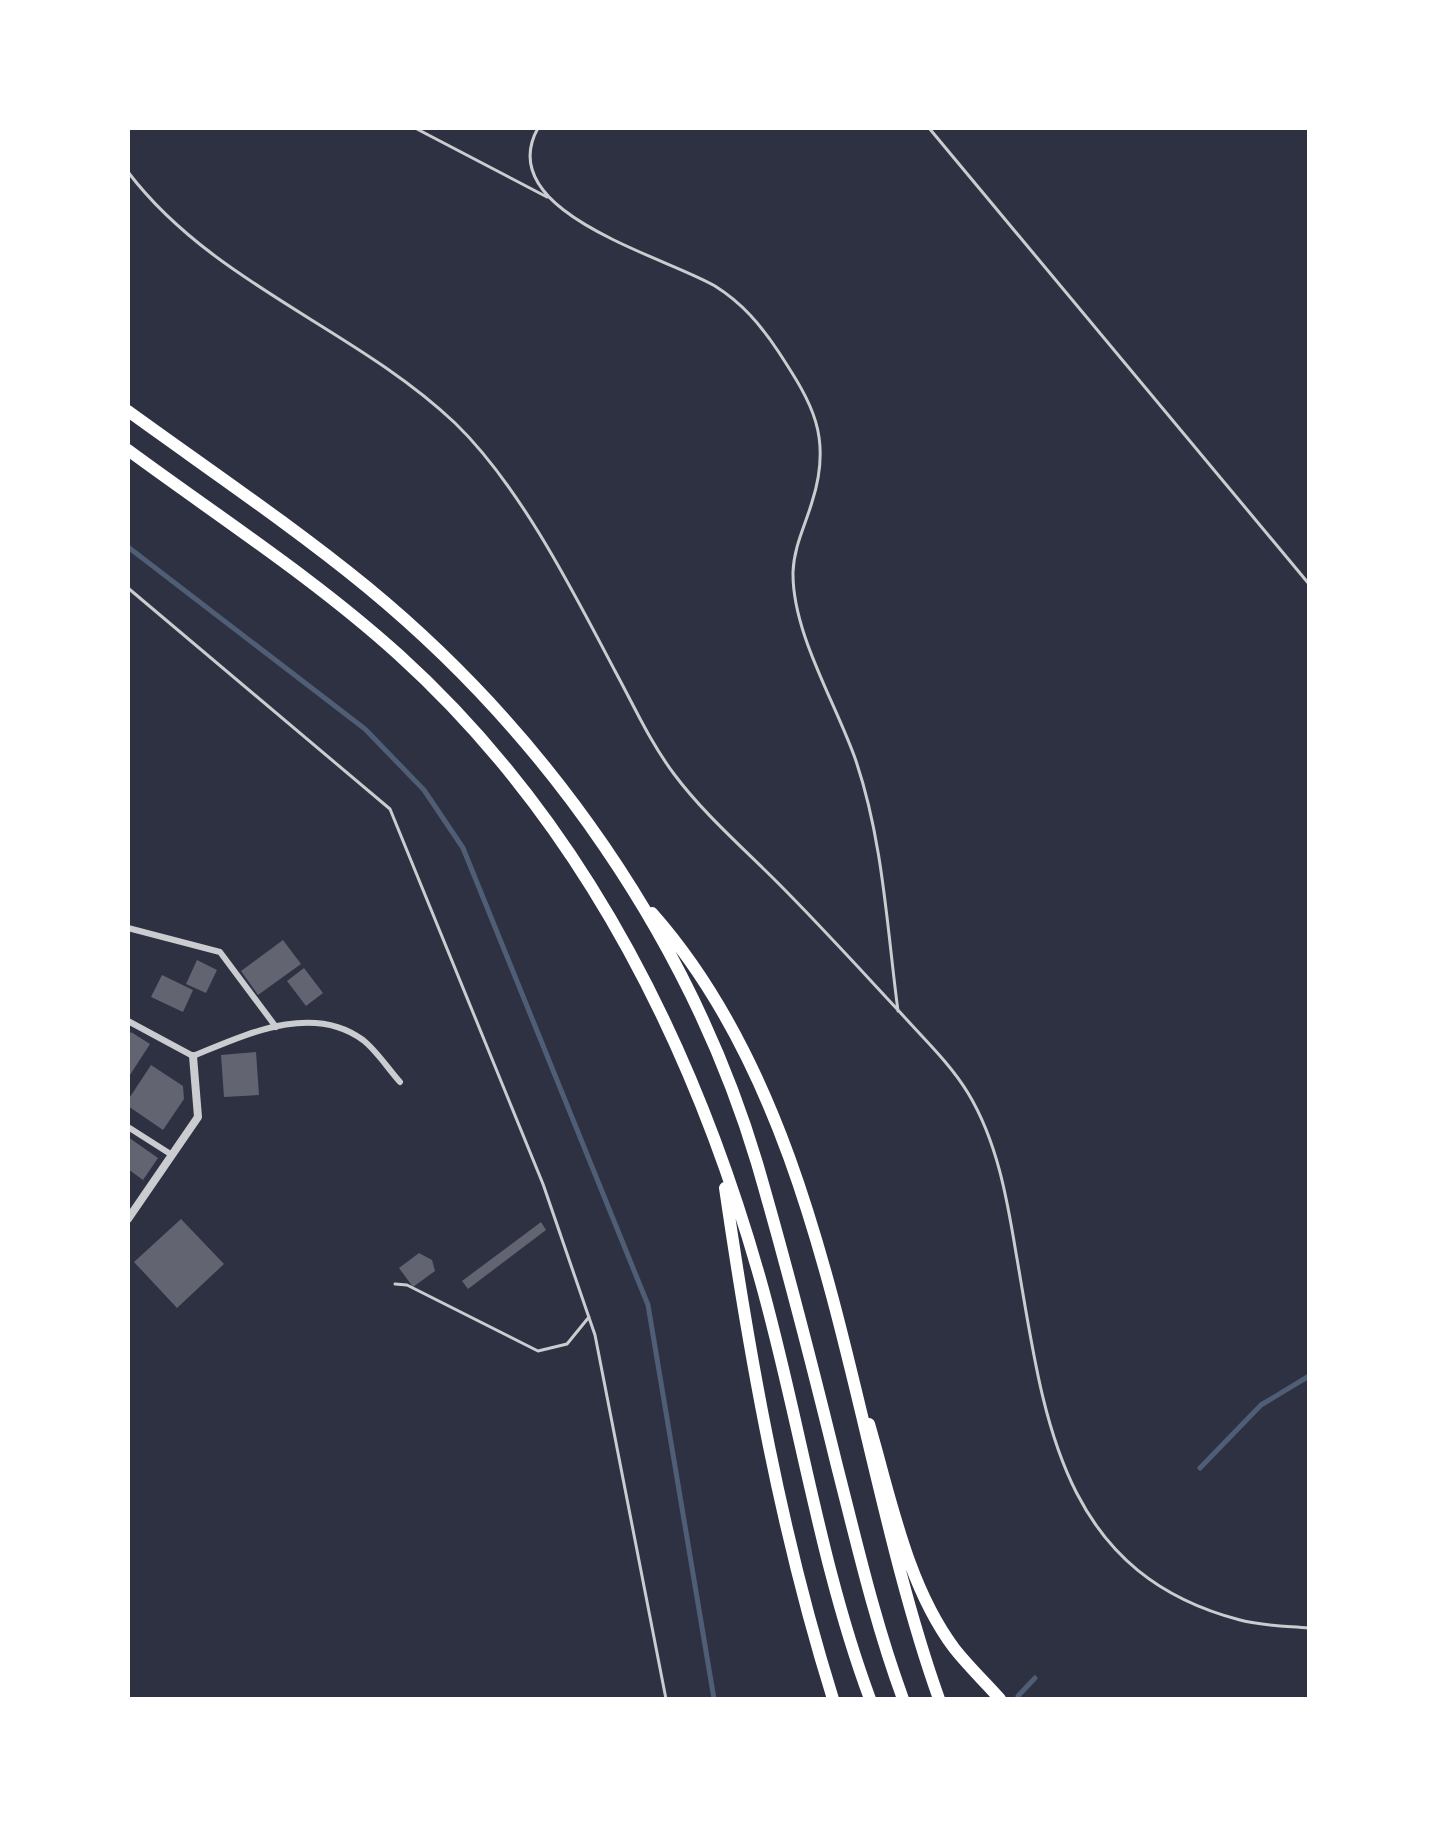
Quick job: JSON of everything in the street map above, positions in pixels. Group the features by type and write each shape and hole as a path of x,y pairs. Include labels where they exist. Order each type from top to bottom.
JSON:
{"highway":[{"path":"128,411 368,588 478,690 541,762 638,897 684,949 765,1092 820,1258 906,1549 925,1599 954,1648 1000,1699"},
{"path":"128,450 325,594 447,702 515,777 570,853 652,988 720,1149 759,1276 832,1578 870,1699"},
{"path":"638,897 718,1056 756,1159 866,1580 903,1699"},
{"path":"720,1149 738,1276 800,1593 833,1699"},
{"path":"820,1258 898,1572 939,1699"}],"street":[{"path":"128,928 220,952 276,1027"},
{"path":"128,1021 193,1056"},
{"path":"193,1056 260,1029 321,1022 363,1040 400,1082"},
{"path":"128,1219 198,1117 193,1056"},
{"path":"128,1127 172,1155"}],"lane":[{"path":"418,128 548,198 602,233 714,286 745,308 763,329 802,389 819,423 820,467 813,501 798,536 793,573 803,626 855,760 872,820 898,1011"},
{"path":"538,128 528,146 534,177 548,198"},
{"path":"929,128 1309,584"},
{"path":"128,172 174,224 210,254 351,343 419,391 460,428 537,531 652,742 676,778 898,1011 966,1089 984,1126 1000,1171 1039,1381 1061,1459 1079,1503 1103,1537 1147,1578 1181,1597 1243,1621 1309,1628"},
{"path":"128,588 390,809 543,1184 589,1317 666,1699"},
{"path":"395,1284 407,1285 538,1351 567,1344 589,1317"}],"building":[{"path":"283,940 301,964 258,995 241,971"},
{"path":"197,960 217,970 206,993 186,984"},
{"path":"304,968 323,993 306,1006 287,981"},
{"path":"162,975 193,990 183,1012 151,997"},
{"path":"131,1032 150,1044 128,1078 128,1037"},
{"path":"256,1052 259,1095 224,1097 221,1055"},
{"path":"151,1065 183,1086 184,1099 163,1130 128,1106 128,1100"},
{"path":"128,1137 158,1158 143,1180 128,1169"},
{"path":"181,1219 224,1264 177,1308 134,1262"},
{"path":"541,1222 546,1230 468,1289 462,1281"},
{"path":"419,1253 432,1260 435,1271 413,1287 399,1268"}],"waterway":[{"path":"128,547 365,729 424,790 463,848 648,1305 714,1699"},
{"path":"1200,1468 1261,1405 1309,1376"},
{"path":"1018,1696 1035,1678"}]}
